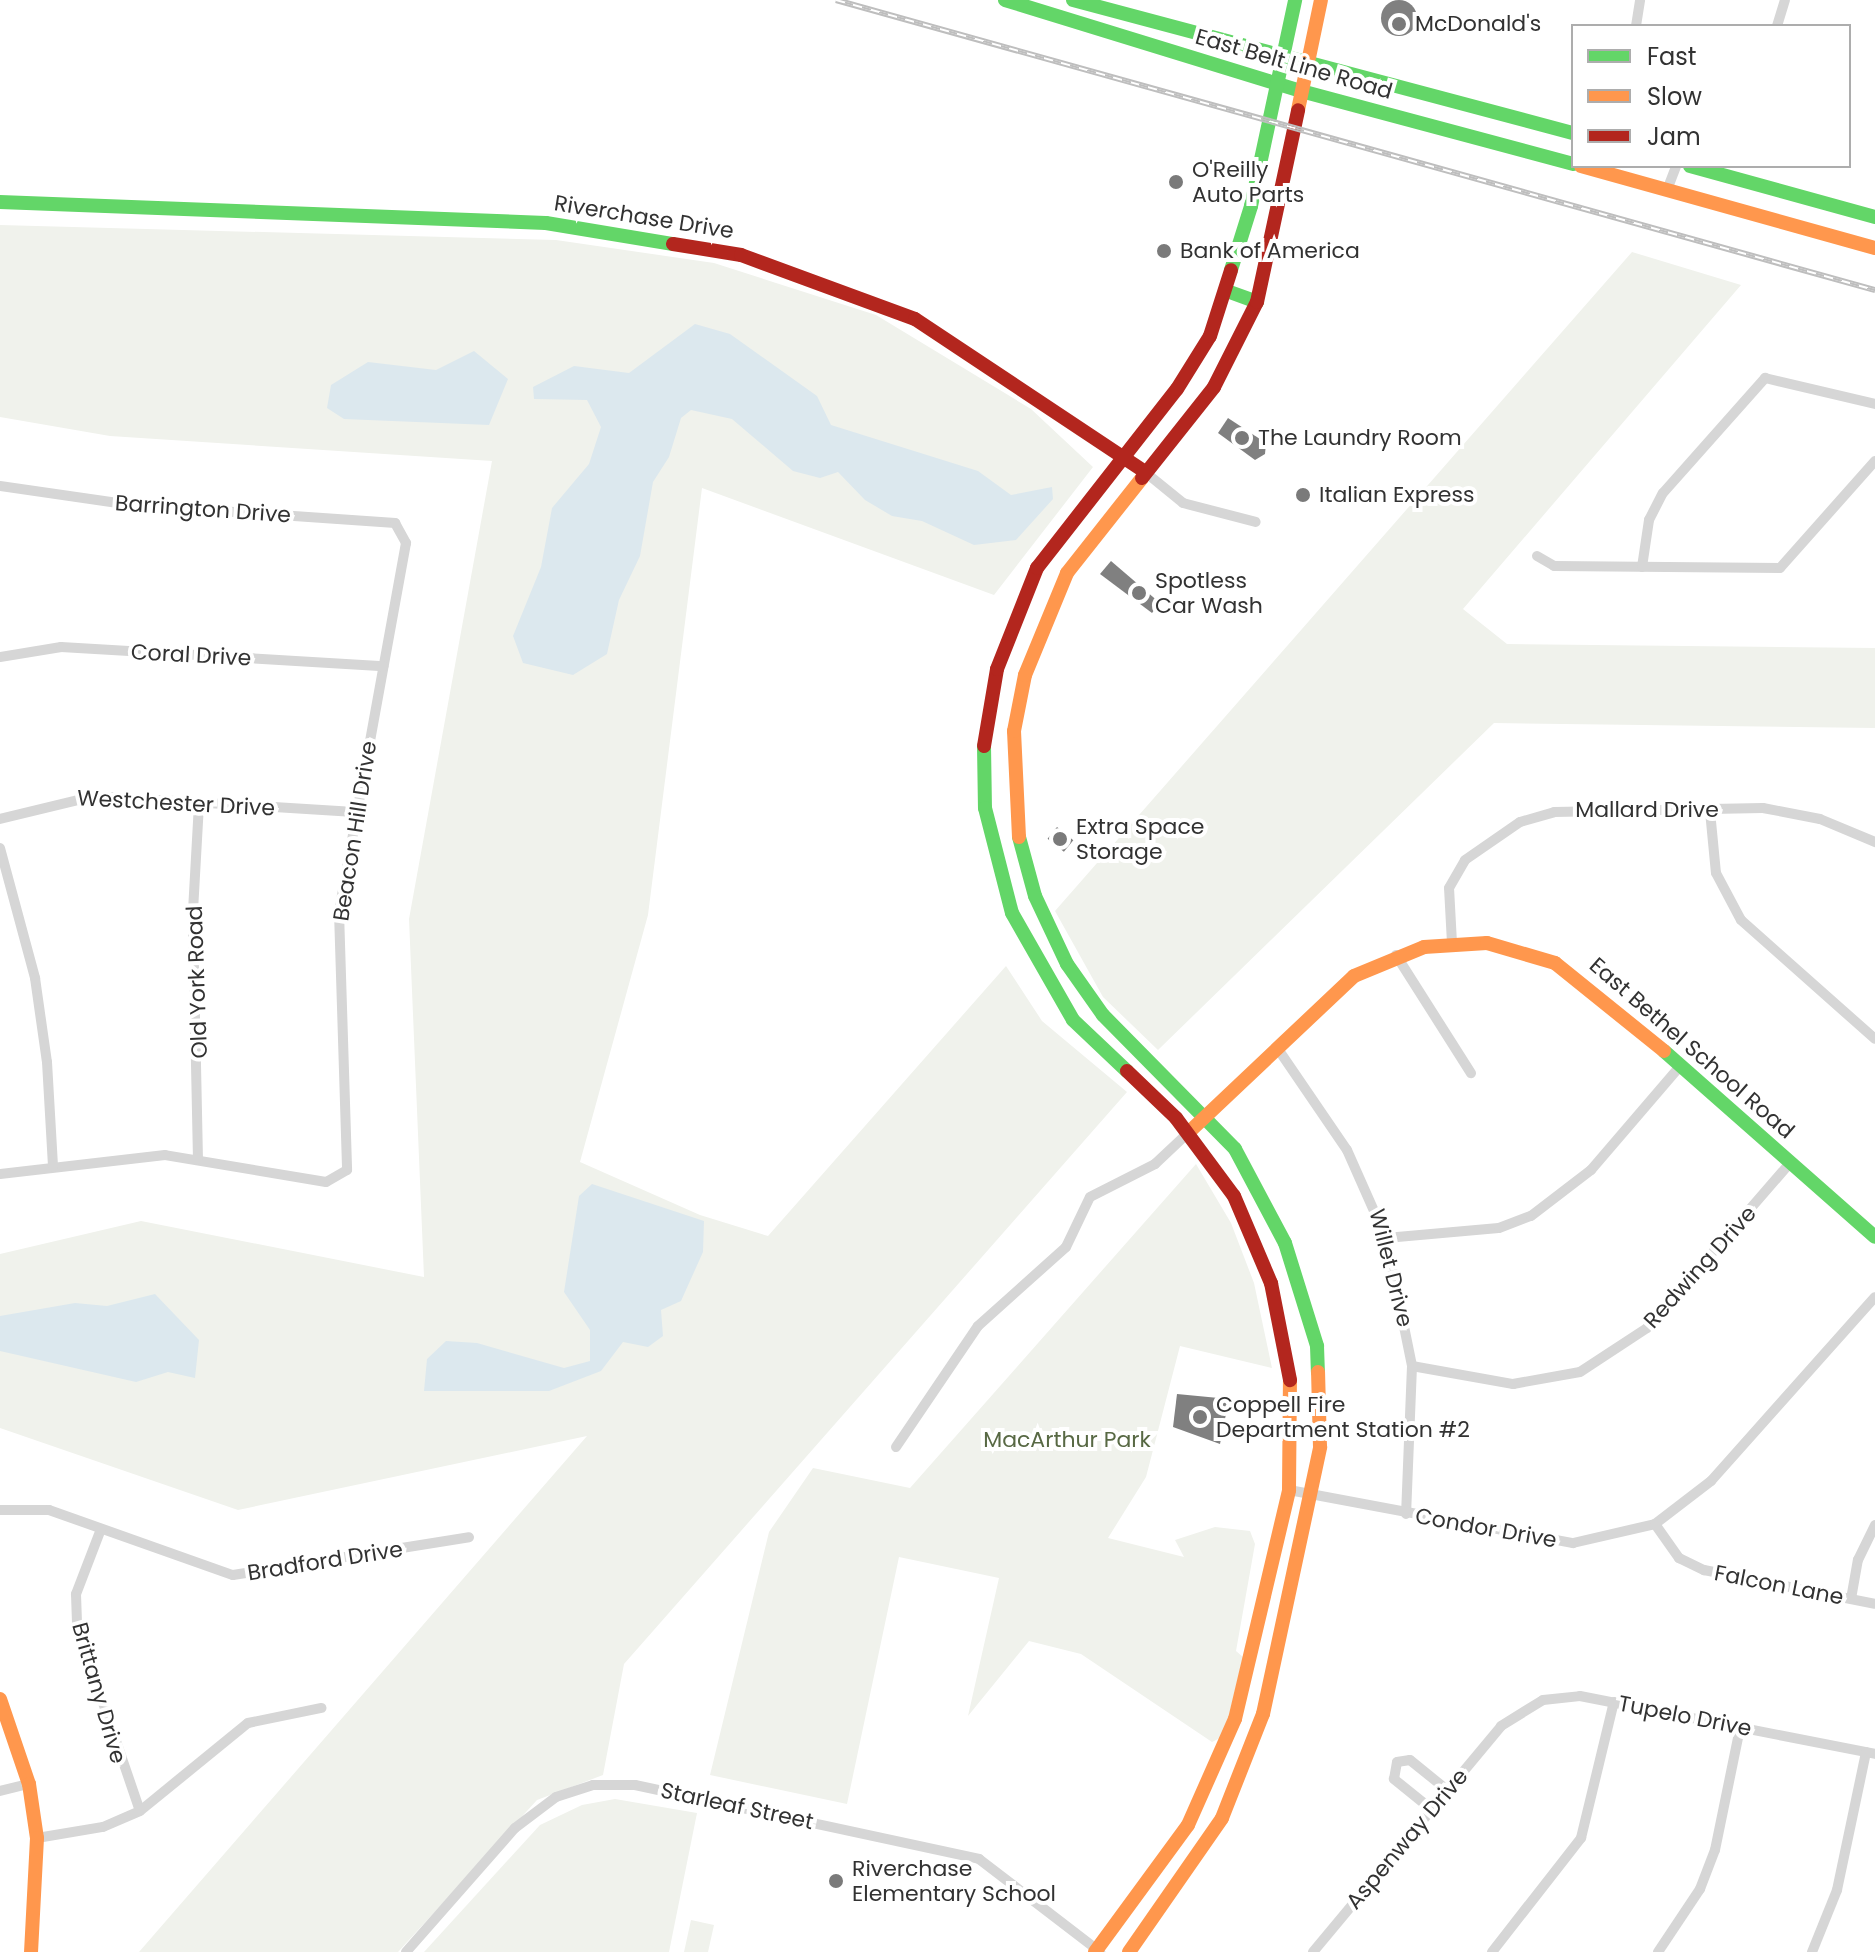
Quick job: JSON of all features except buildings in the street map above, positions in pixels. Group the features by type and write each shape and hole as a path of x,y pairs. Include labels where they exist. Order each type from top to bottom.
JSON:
{"main road":[{"name":"East Belt Line Road","path":"1005,0 1301,91 1571,163"},
{"name":"East Belt Line Road","path":"1073,0 1306,65 1571,132"},
{"path":"1097,1951 1188,1825 1223,1753 1289,1490 1294,1421 1279,1308 1234,1196 1188,1133 1073,1020 1012,913 985,808 984,747 997,669 1037,568 1193,366 1227,291 1295,0"},
{"path":"1129,1952 1200,1856 1241,1779 1271,1682 1313,1495 1321,1396 1306,1300 1261,1188 1207,1116 1084,990 1035,896 1012,795 1014,731 1025,675 1067,573 1214,387 1257,302 1321,0"},
{"path":"1490,141 1498,112"},
{"path":"1588,168 1875,248"},
{"path":"1697,168 1875,217"},
{"name":"Riverchase Drive","path":"0,202 546,223 684,242 798,273 915,319 1145,472"},
{"path":"1227,291 1257,302"},
{"path":"997,669 1025,675"},
{"name":"East Bethel School Road","path":"1188,1133 1278,1049 1331,993 1396,955 1452,943 1487,943 1555,963 1681,1065 1875,1237"},
{"path":"0,1699 29,1784 37,1838 31,1952"}],"street":[{"path":"1636,24 1640,0"},
{"path":"1778,24 1785,0"},
{"path":"1667,190 1675,168"},
{"path":"1642,567 1647,529 1663,493 1765,378 1875,404"},
{"path":"1537,556 1554,566 1780,568 1875,461"},
{"name":"Riverchase Drive","path":"1145,472 1183,503 1256,522"},
{"name":"Barrington Drive","path":"0,486 132,505 395,523 404,531"},
{"name":"Beacon Hill Drive","path":"198,1160 339,1179 347,1170 339,912 404,531"},
{"name":"Coral Drive","path":"0,657 61,647 383,666"},
{"name":"Westchester Drive","path":"0,819 70,797 355,812"},
{"name":"Old York Road","path":"198,1160 193,911 199,803"},
{"name":"Mallard Drive","path":"1452,943 1449,888 1465,860 1520,822 1587,807 1794,812 1875,842"},
{"path":"1710,811 1716,873 1741,920 1875,1039"},
{"path":"0,848 35,978 47,1062 53,1167"},
{"path":"1396,955 1471,1073"},
{"name":"Willet Drive","path":"1278,1049 1347,1150 1386,1238 1412,1366 1406,1514"},
{"path":"1386,1238 1499,1228 1531,1216 1591,1170 1681,1065"},
{"path":"896,1447 978,1326 1066,1247 1090,1197 1155,1164 1188,1133"},
{"path":"0,1174 165,1155 198,1160"},
{"name":"Redwing Drive","path":"1412,1366 1513,1384 1580,1372 1647,1328 1791,1162"},
{"name":"Condor Drive","path":"1289,1490 1573,1543 1655,1524 1711,1481 1875,1297"},
{"name":"Bradford Drive","path":"0,1510 49,1510 233,1575 469,1537"},
{"name":"Falcon Lane","path":"1655,1524 1679,1558 1704,1570 1875,1604"},
{"path":"1851,1599 1858,1560 1875,1525"},
{"name":"Brittany Drive","path":"101,1529 76,1594 77,1627 140,1811"},
{"name":"Tupelo Drive","path":"1501,1726 1523,1708 1555,1696 1614,1702 1871,1753"},
{"path":"1492,1952 1581,1838 1614,1702"},
{"path":"37,1838 103,1827 140,1811 248,1723 321,1708"},
{"name":"Aspenway Drive","path":"1313,1952 1501,1726"},
{"path":"1658,1952 1710,1863 1740,1728"},
{"path":"1812,1952 1837,1890 1871,1753"},
{"path":"1431,1809 1394,1779 1397,1762 1410,1760 1447,1790"},
{"path":"0,1791 29,1784"},
{"name":"Starleaf Street","path":"406,1952 515,1828 556,1797 593,1785 621,1785 979,1859 1097,1951"}],"green space":[{"path":"0,225 556,240 714,263 876,315 1031,409 1093,467 994,595 702,488 648,915 580,1162 700,1215 768,1236 1006,966 1042,1021 1127,1092 624,1664 603,1775 537,1800 398,1952 139,1952 587,1436 238,1510 0,1428 0,1254 141,1221 424,1277 409,919 492,461 110,436 0,417"},
{"path":"1632,252 1741,285 1463,609 1507,644 1875,648 1875,728 1494,723 1158,1050 1103,997 1055,911"},
{"name":"MacArthur Park","path":"1196,1164 1231,1223 1254,1283 1272,1368 1180,1346 1146,1477 1108,1538 1184,1557 1175,1540 1215,1527 1250,1531 1255,1544 1236,1651 1243,1657 1224,1736 1212,1742 1081,1654 1029,1641 968,1716 999,1578 899,1557 847,1804 710,1775 769,1532 813,1468 910,1488"},
{"path":"615,1799 697,1813 669,1952 424,1952 540,1825 582,1805"},
{"path":"691,1920 714,1925 708,1952 684,1952"}],"shaded area":[{"path":"695,324 730,334 817,396 831,425 978,471 1011,495 1052,487 1053,499 1016,540 974,545 922,521 892,516 865,500 838,472 820,478 793,471 732,419 691,410 681,418 669,457 653,482 640,556 619,600 607,654 573,675 523,663 513,636 541,567 552,508 589,464 601,427 587,400 534,399 533,387 574,366 629,373"},
{"path":"474,351 508,379 489,425 344,419 327,408 331,385 368,362 436,370"},
{"path":"592,1184 704,1221 703,1252 681,1301 661,1310 663,1336 648,1347 623,1342 601,1371 549,1391 424,1391 427,1359 446,1341 477,1343 564,1368 590,1361 590,1330 564,1292 579,1196"},
{"path":"155,1294 199,1340 195,1378 168,1372 136,1382 0,1351 0,1316 75,1303 107,1306"}],"railway":[{"path":"836,0 1875,290"}],"traffic: fast":[{"path":"1005,0 1301,91 1571,163"},
{"path":"1073,0 1571,132"},
{"path":"1231,270 1251,206 1295,0"},
{"path":"1697,168 1875,217"},
{"path":"0,202 546,223 673,244"},
{"path":"1227,291 1257,302"},
{"path":"984,746 985,808 1012,913 1073,1020 1127,1071"},
{"path":"1019,837 1035,896 1067,964 1103,1015 1235,1149 1285,1243 1317,1346 1318,1372"},
{"path":"1664,1051 1875,1237"}],"traffic: slow":[{"path":"1298,110 1321,0"},
{"path":"1588,168 1875,248"},
{"path":"1019,837 1014,731 1025,675 1067,573 1142,478"},
{"path":"1188,1133 1354,976 1424,947 1487,943 1555,963 1664,1051"},
{"path":"1129,1952 1222,1818 1263,1714 1320,1447 1318,1372"},
{"path":"1095,1952 1188,1825 1235,1719 1289,1490 1290,1380"},
{"path":"0,1699 29,1784 37,1838 31,1952"}],"traffic: jam":[{"path":"1142,478 1214,387 1257,302 1298,110"},
{"path":"673,244 741,255 915,319 1145,472"},
{"path":"984,746 997,669 1037,568 1177,389 1210,336 1231,270"},
{"path":"1127,1071 1176,1118 1234,1196 1271,1283 1290,1380"}],"place":[{"name":"McDonald's","path":"1399,24"},
{"name":"O'Reilly Auto Parts","path":"1176,182"},
{"name":"Bank of America","path":"1164,251"},
{"name":"The Laundry Room","path":"1242,438"},
{"name":"Italian Express","path":"1303,495"},
{"name":"Spotless Car Wash","path":"1139,593"},
{"name":"Extra Space Storage","path":"1060,839"},
{"name":"Coppell Fire Department Station #2","path":"1200,1417"},
{"name":"Riverchase Elementary School","path":"836,1881"}]}
